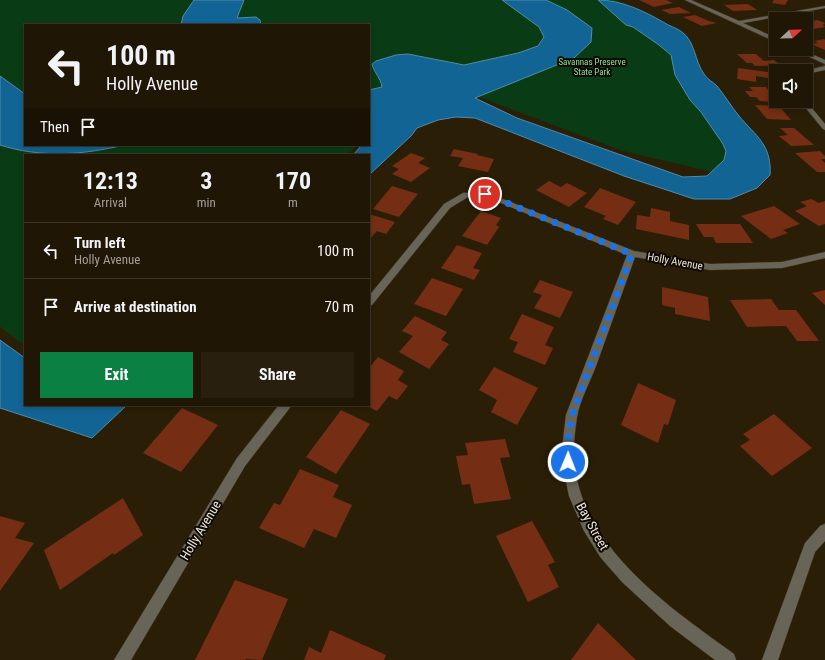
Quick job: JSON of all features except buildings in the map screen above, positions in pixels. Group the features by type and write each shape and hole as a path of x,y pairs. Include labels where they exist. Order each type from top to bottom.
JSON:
{"street":[{"path":"687,0 769,37"},
{"path":"738,23 825,7"},
{"path":"812,56 825,62"},
{"path":"813,71 825,68"},
{"path":"809,108 825,128"},
{"name":"Holly Avenue","path":"370,301 446,206 466,196 485,194 632,254 710,267 782,265 825,255"},
{"name":"Bay Street","path":"632,254 572,415 568,440 568,462 574,488 582,511 597,538 633,585 654,604 728,660"},
{"name":"Holly Avenue","path":"122,660 241,462 285,406"},
{"path":"770,660 810,548 825,531"}],"green space":[{"name":"Savannas Preserve State Park","path":"0,0 618,0 737,113 733,177 623,151 447,85 370,109 370,24 24,24 24,146 357,146 348,154 24,154 24,345 0,327"}],"water":[{"path":"194,0 244,0 237,18 256,17 260,20 261,24 181,24 183,16"},
{"path":"502,0 546,0 567,10 592,28 591,42 574,58 475,98 517,118 683,177 707,176 724,160 726,151 723,144 701,112 690,100 675,75 671,55 633,27 626,25 598,0 607,0 624,4 648,14 680,31 686,36 690,41 705,76 717,86 739,116 766,148 770,165 770,175 757,188 730,199 694,199 624,176 475,118 456,117 438,120 417,128 411,136 370,174 370,154 354,154 361,146 370,146 370,90 382,87 372,64 376,61 396,55 408,54 464,65 518,53 538,46 544,37 539,27"},
{"path":"0,76 24,93 24,146 119,146 93,151 62,154 30,152 0,145"},
{"path":"0,340 24,357 24,406 126,406 92,438 0,408"}],"route":[{"path":"485,194 632,254 572,415 568,440 568,462"}]}
